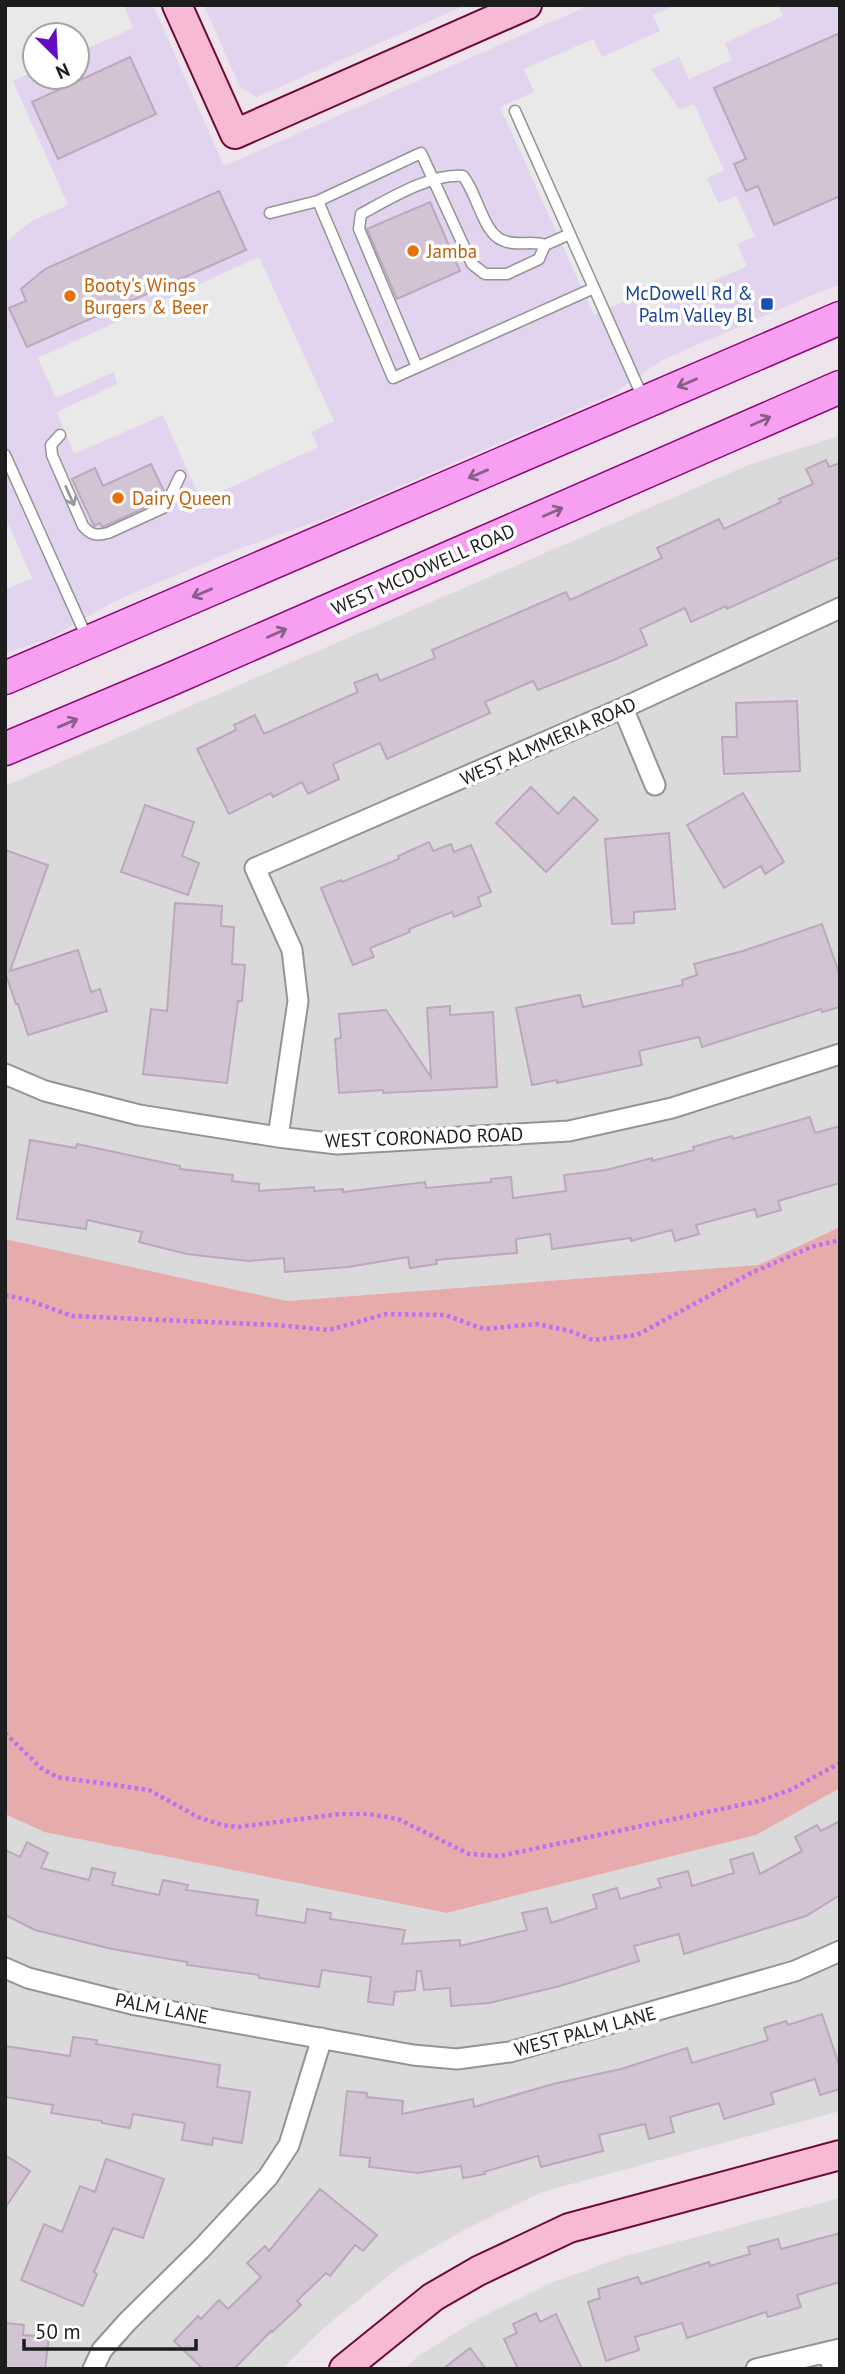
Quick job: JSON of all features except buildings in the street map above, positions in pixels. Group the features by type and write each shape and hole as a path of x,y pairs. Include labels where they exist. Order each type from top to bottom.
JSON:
{"main road":[{"path":"5,678 840,317"},
{"name":"WEST MCDOWELL ROAD","path":"5,749 840,387"}],"street":[{"path":"177,5 235,134 527,5"},
{"name":"WEST ALMMERIA ROAD","path":"278,1137 298,1001 292,950 255,869 623,708 840,608"},
{"path":"623,708 655,785"},
{"name":"WEST CORONADO ROAD","path":"5,1074 45,1091 139,1115 337,1144 569,1131 672,1108 840,1054"},
{"name":"WEST PALM LANE","path":"322,2038 412,2055 457,2059 510,2052 795,1971 840,1951"},
{"name":"PALM LANE","path":"5,1968 28,1978 136,2005 322,2038"},
{"path":"93,2369 102,2350 127,2322 202,2248 268,2177 289,2145 322,2038"},
{"path":"344,2369 433,2297 478,2271 569,2228 840,2155"},
{"path":"756,2369 834,2357"}],"lane":[{"path":"515,111 645,402"},
{"path":"270,213 318,201 421,153 472,264 485,274 507,274 539,259 545,245 570,234"},
{"path":"417,368 359,229 361,214 435,180 449,175 463,176 470,184 491,232 501,240 512,243 534,241 545,245"},
{"path":"318,201 393,378 594,288"},
{"path":"60,435 51,445 52,455 83,526 90,534 99,536 108,533 165,507 180,476"},
{"path":"5,454 89,642"}],"path":[{"path":"5,1295 29,1300 72,1316 276,1325 329,1330 386,1314 445,1315 484,1329 536,1324 593,1339 637,1335 751,1273 811,1247 840,1240"},
{"path":"5,1733 41,1768 57,1777 149,1790 198,1817 222,1825 238,1827 340,1814 368,1814 398,1819 469,1854 500,1856 758,1801 790,1790 840,1763"}],"shaded area":[{"path":"5,5 153,5 224,166 590,5 840,5 840,285 662,360 613,394 329,517 233,551 113,602 49,639 5,653"},
{"path":"5,5 124,5 133,28 91,47 91,21 21,21 21,77 13,81 68,205 34,220 5,242"},
{"path":"204,5 466,5 257,97 240,87"},
{"path":"675,5 778,5 783,16 725,43 732,60 689,79 679,57 651,69 680,110 694,104 724,170 707,178 718,203 736,196 755,236 737,244 747,266 641,314 633,297 594,315 500,107 534,92 524,69 593,39 602,57 660,31 653,15"},
{"path":"259,257 334,421 311,432 318,447 201,501 163,415 74,454 57,412 117,384 114,372 56,398 38,358"},
{"path":"840,436 840,1227 758,1265 287,1301 5,1239 5,786 751,464"},
{"path":"5,516 32,578 5,590"},
{"path":"840,1227 840,1788 756,1835 447,1913 44,1832 5,1814 5,1239 287,1301 758,1265"},
{"path":"840,1788 840,2111 542,2192 466,2229 398,2268 326,2326 282,2369 5,2369 5,1814 44,1832 447,1913 756,1835"},
{"path":"840,2198 840,2369 404,2369 417,2357 479,2318 553,2282 626,2256"}],"place":[{"name":"Jamba","path":"413,251"},
{"name":"Booty's Wings Burgers & Beer","path":"70,296"},
{"name":"McDowell Rd & Palm Valley Bl","path":"767,304"},
{"name":"Dairy Queen","path":"118,498"}]}
